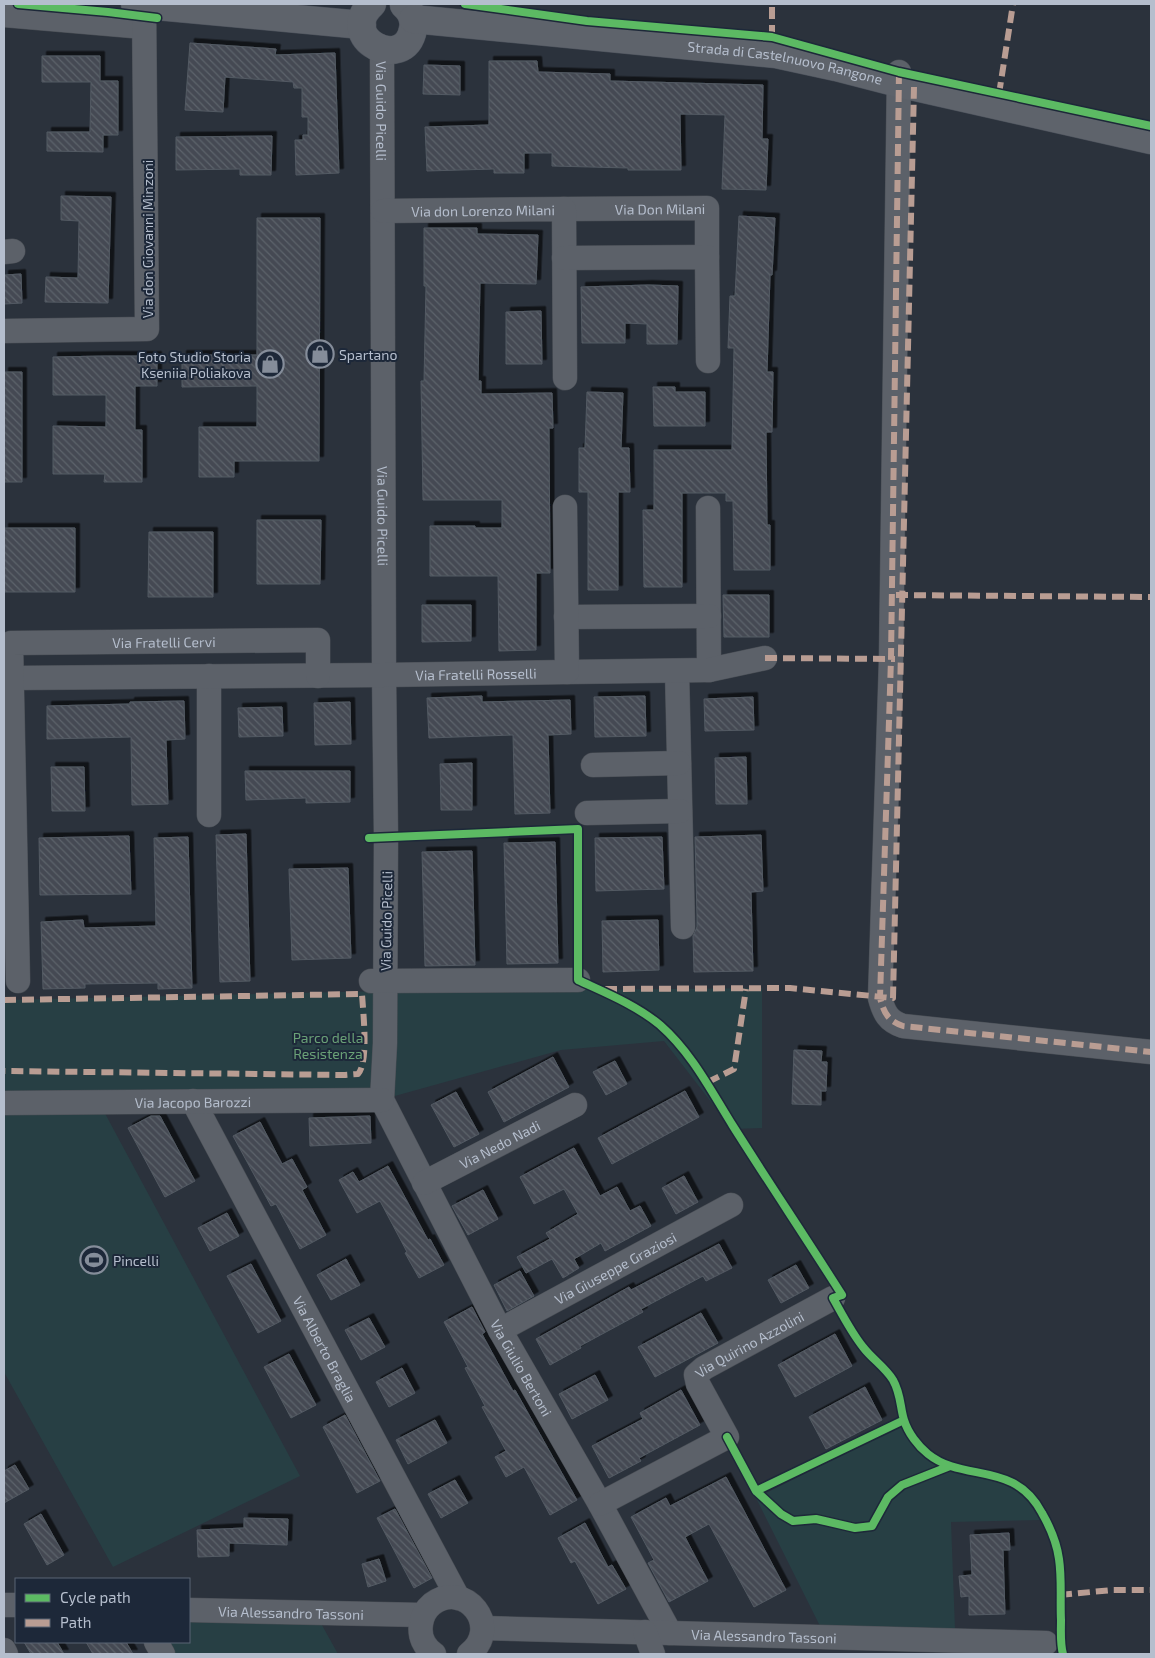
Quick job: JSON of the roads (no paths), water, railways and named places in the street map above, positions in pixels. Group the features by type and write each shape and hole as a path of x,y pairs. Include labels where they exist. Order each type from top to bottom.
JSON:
{"main road":[{"path":"141,12 367,14 366,38 376,48 382,50"},
{"name":"Strada di Castelnuovo Rangone","path":"382,50 399,48 411,36 414,28 408,12 776,54 899,78 1151,140"}],"street":[{"path":"4,14 141,12"},
{"name":"Via don Giovanni Minzoni","path":"4,331 147,329 141,12"},
{"name":"Via Guido Picelli","path":"382,50 386,837 378,981 384,1043 382,1100"},
{"path":"899,78 891,659 880,998 886,1016 893,1023 903,1026 1151,1052"},
{"name":"Via Don Milani","path":"564,209 707,208 707,258"},
{"name":"Via don Lorenzo Milani","path":"383,210 564,209 565,378"},
{"path":"564,258 707,258 708,361"},
{"path":"565,507 567,672"},
{"path":"708,508 709,670"},
{"path":"566,617 708,616"},
{"name":"Via Fratelli Cervi","path":"18,981 11,643 318,640 318,676"},
{"name":"Via Fratelli Rosselli","path":"384,675 709,670 765,658"},
{"path":"677,671 683,928"},
{"path":"11,678 384,675"},
{"path":"209,676 209,815"},
{"path":"593,766 679,763"},
{"path":"587,813 680,811"},
{"name":"Via Guido Picelli","path":"378,981 578,980"},
{"name":"Via Jacopo Barozzi","path":"4,1103 382,1100"},
{"name":"Via Giulio Bertoni","path":"382,1100 500,1330 600,1504 670,1633"},
{"name":"Via Alberto Braglia","path":"193,1101 458,1598"},
{"name":"Via Nedo Nadi","path":"424,1183 575,1105"},
{"name":"Via Giuseppe Graziosi","path":"500,1330 731,1205"},
{"name":"Via Quirino Azzolini","path":"600,1504 727,1437 698,1384 696,1375 704,1368 833,1298"},
{"path":"434,1654 425,1646 421,1637 422,1621 430,1606 438,1600 448,1597 468,1602 476,1608 481,1618 482,1638 477,1647 469,1654"},
{"name":"Via Alessandro Tassoni","path":"190,1610 394,1614 422,1621"},
{"name":"Via Alessandro Tassoni","path":"483,1628 670,1633 857,1646 1046,1643"},
{"path":"645,1632 653,1654"},
{"path":"157,1643 163,1654"},
{"path":"4,1650 6,1654"}],"place":[{"name":"Spartano","path":"320,354"},
{"name":"Foto Studio Storia Kseniia Poliakova","path":"270,364"},
{"name":"Pincelli","path":"94,1260"}],"park label":[{"name":"Parco della Resistenza","path":"328,1046"}]}
